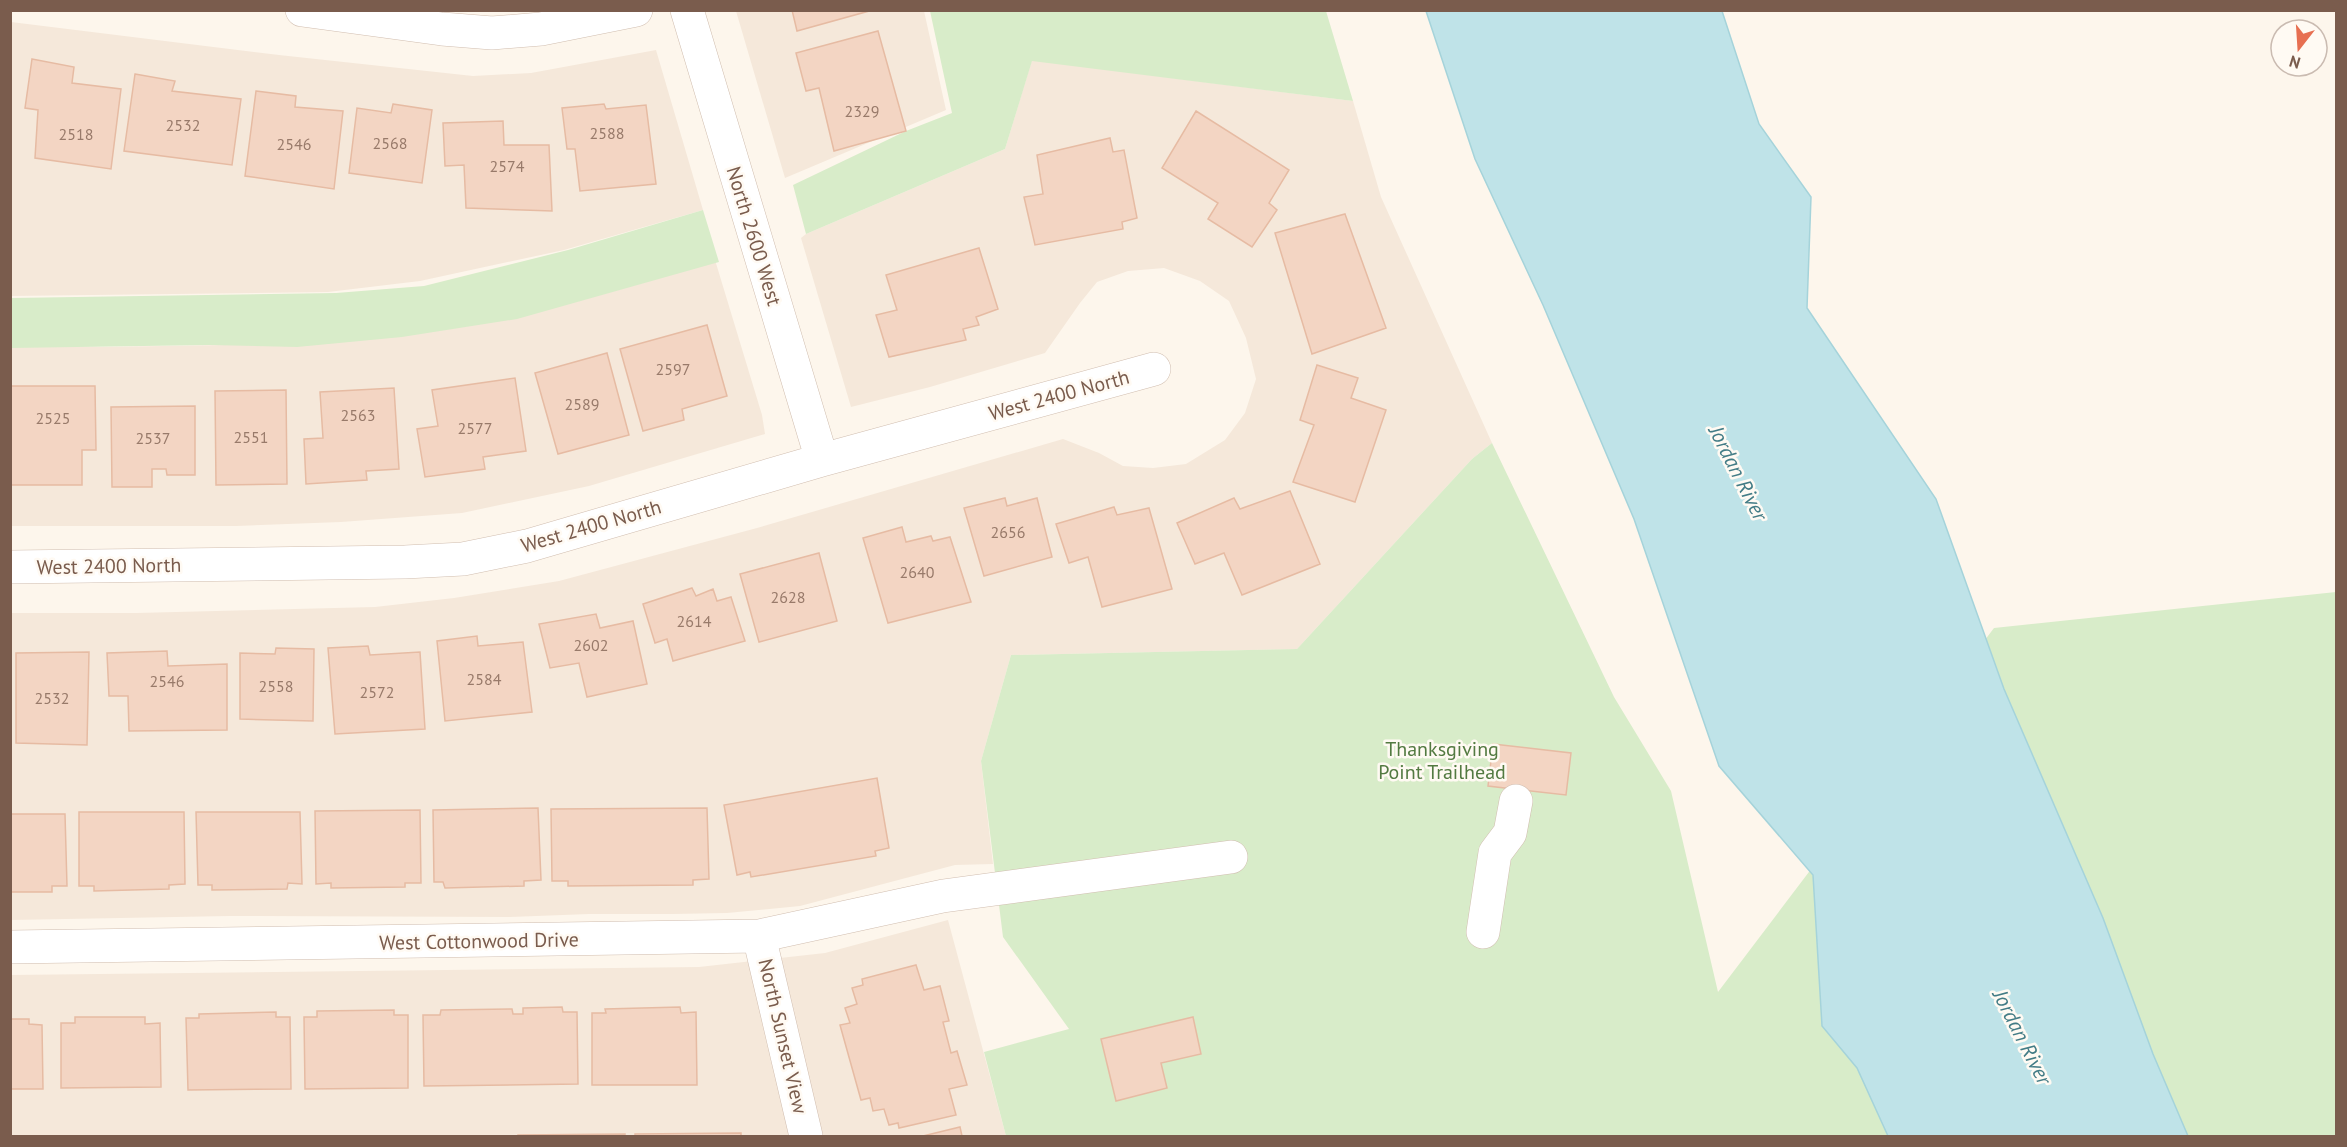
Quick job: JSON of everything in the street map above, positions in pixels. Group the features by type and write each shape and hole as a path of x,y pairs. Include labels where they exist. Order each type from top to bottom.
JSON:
{"street":[{"path":"302,10 442,29 492,33 541,29 636,10"},
{"name":"North 2600 West","path":"687,10 822,460"},
{"name":"West 2400 North","path":"10,567 405,562 463,559 526,546 822,460 1154,369"},
{"path":"1483,932 1495,854 1510,833 1516,801"},
{"name":"West Cottonwood Drive","path":"10,947 759,936 943,896 1231,857"},
{"name":"North Sunset View","path":"759,936 806,1137"}],"shaded area":[{"path":"736,11 924,11 946,110 785,178"},
{"path":"11,22 473,76 531,73 656,50 703,210 564,250 420,281 328,292 11,296"},
{"path":"1032,60 1353,101 1381,197 1492,443 1472,459 1297,649 1011,655 981,761 993,864 955,865 800,906 727,913 510,917 230,916 11,920 10,613 136,613 375,607 454,598 559,581 757,528 1063,439 1099,453 1123,466 1153,468 1186,464 1225,440 1245,413 1256,379 1246,338 1229,301 1200,281 1164,268 1128,271 1097,282 1045,353 930,387 851,407 801,238 1005,149"},
{"path":"715,260 762,415 765,434 589,486 462,513 341,522 236,526 11,526 11,345 101,347 292,344"},
{"path":"948,920 1006,1136 11,1136 10,975 699,967 825,953"}],"green space":[{"path":"930,11 1326,11 1353,101 1032,61 1005,149 806,234 793,185 906,131 952,113"},
{"path":"703,210 719,262 517,319 402,337 297,347 209,345 11,348 11,298 336,293 424,286 568,250"},
{"name":"Thanksgiving Point Trailhead","path":"1492,443 1614,697 1671,791 1718,992 1994,628 2336,592 2336,1136 1006,1136 984,1052 1069,1029 1003,937 981,761 1011,655 1297,649 1472,459"}],"water":[{"name":"Jordan River","path":"1426,11 1722,11 1759,124 1811,197 1807,308 1936,499 2004,689 2103,918 2153,1054 2188,1136 1888,1136 1857,1068 1822,1026 1813,875 1719,766 1634,519 1543,305 1475,159"}],"building":[{"path":"792,10 868,10 869,11 797,31"},
{"path":"878,31 906,131 834,151 819,88 806,91 796,53"},
{"path":"32,59 74,67 72,83 121,89 111,169 35,158 38,110 25,108"},
{"path":"135,74 175,81 172,91 241,99 232,165 124,151"},
{"path":"256,91 296,96 295,107 343,111 334,189 245,176"},
{"path":"393,104 432,110 422,183 349,173 357,108 391,113"},
{"path":"604,104 606,109 646,105 656,184 580,191 575,149 567,149 562,108"},
{"path":"1196,111 1289,170 1269,203 1277,210 1252,247 1208,219 1218,203 1162,168"},
{"path":"503,121 504,145 549,145 552,211 466,208 464,165 445,166 443,123"},
{"path":"1110,138 1113,152 1124,150 1137,218 1122,222 1123,229 1035,245 1024,197 1043,194 1037,155"},
{"path":"1345,214 1386,328 1312,354 1275,233"},
{"path":"979,248 998,309 976,317 979,325 963,329 966,340 889,357 876,315 897,310 886,275"},
{"path":"707,325 727,396 682,409 684,420 643,431 620,349"},
{"path":"607,353 629,435 558,454 535,373"},
{"path":"1317,365 1358,378 1351,398 1386,410 1355,502 1293,482 1314,425 1300,420"},
{"path":"515,378 526,451 483,457 485,469 425,477 417,429 438,426 432,390"},
{"path":"10,386 95,386 96,450 82,450 82,485 10,485"},
{"path":"394,388 399,469 366,471 367,480 306,484 304,439 323,438 320,392"},
{"path":"286,390 287,484 216,485 215,391"},
{"path":"195,406 195,475 167,475 166,469 152,469 152,487 112,487 111,407"},
{"path":"1290,491 1320,564 1242,595 1224,553 1195,564 1177,523 1234,498 1240,509"},
{"path":"1005,498 1007,506 1037,498 1052,557 984,576 964,508"},
{"path":"1114,507 1117,515 1149,508 1172,589 1102,607 1088,557 1069,563 1056,524"},
{"path":"902,527 906,542 931,536 933,541 950,537 971,602 888,623 863,538"},
{"path":"819,553 837,621 759,642 740,574"},
{"path":"692,588 696,596 713,589 717,601 731,597 745,641 673,661 667,639 655,643 643,604"},
{"path":"596,614 600,628 633,621 647,684 587,697 579,663 550,668 539,624"},
{"path":"477,636 478,646 523,642 532,712 445,721 437,641"},
{"path":"368,646 370,655 420,652 425,729 335,734 328,648"},
{"path":"276,648 314,649 313,721 240,719 240,653 275,654"},
{"path":"167,651 168,666 227,664 227,730 129,731 128,696 109,696 107,653"},
{"path":"89,652 87,745 16,743 16,653"},
{"path":"1493,744 1571,753 1566,795 1488,786"},
{"path":"877,778 889,848 875,851 876,856 751,877 750,872 737,875 724,805"},
{"path":"538,808 541,880 524,881 524,886 445,888 443,882 434,882 433,810"},
{"path":"707,808 709,879 693,880 693,885 568,886 568,881 552,881 551,809"},
{"path":"420,810 421,883 405,883 405,887 331,888 331,883 316,884 315,811"},
{"path":"79,812 184,812 185,884 169,885 169,889 94,891 94,886 79,886"},
{"path":"196,812 300,812 302,884 288,883 287,889 212,890 212,885 198,885"},
{"path":"10,814 65,814 67,886 52,886 52,892 10,892"},
{"path":"916,965 924,990 940,986 949,1021 943,1022 951,1053 957,1051 967,1085 949,1089 956,1115 899,1128 898,1123 889,1125 884,1109 873,1111 870,1098 861,1100 840,1025 850,1023 845,1008 857,1004 852,988 863,985 862,979"},
{"path":"562,1007 563,1012 577,1012 578,1084 424,1086 423,1015 440,1015 441,1010 512,1009 513,1014 523,1014 523,1008"},
{"path":"680,1007 681,1013 696,1012 697,1085 592,1085 592,1013 606,1013 605,1009"},
{"path":"394,1010 394,1015 408,1015 408,1088 305,1089 304,1017 317,1017 317,1011"},
{"path":"276,1012 276,1017 290,1017 291,1089 188,1090 186,1018 199,1018 199,1014"},
{"path":"75,1017 145,1017 145,1024 160,1023 161,1087 61,1088 61,1023 75,1023"},
{"path":"1193,1017 1201,1054 1161,1063 1167,1088 1116,1101 1101,1039"},
{"path":"10,1019 29,1019 29,1024 42,1025 43,1089 10,1089"},
{"path":"960,1127 962,1136 923,1136"},
{"path":"741,1133 741,1136 635,1136 635,1134"},
{"path":"625,1134 625,1136 518,1136 518,1135"}]}
